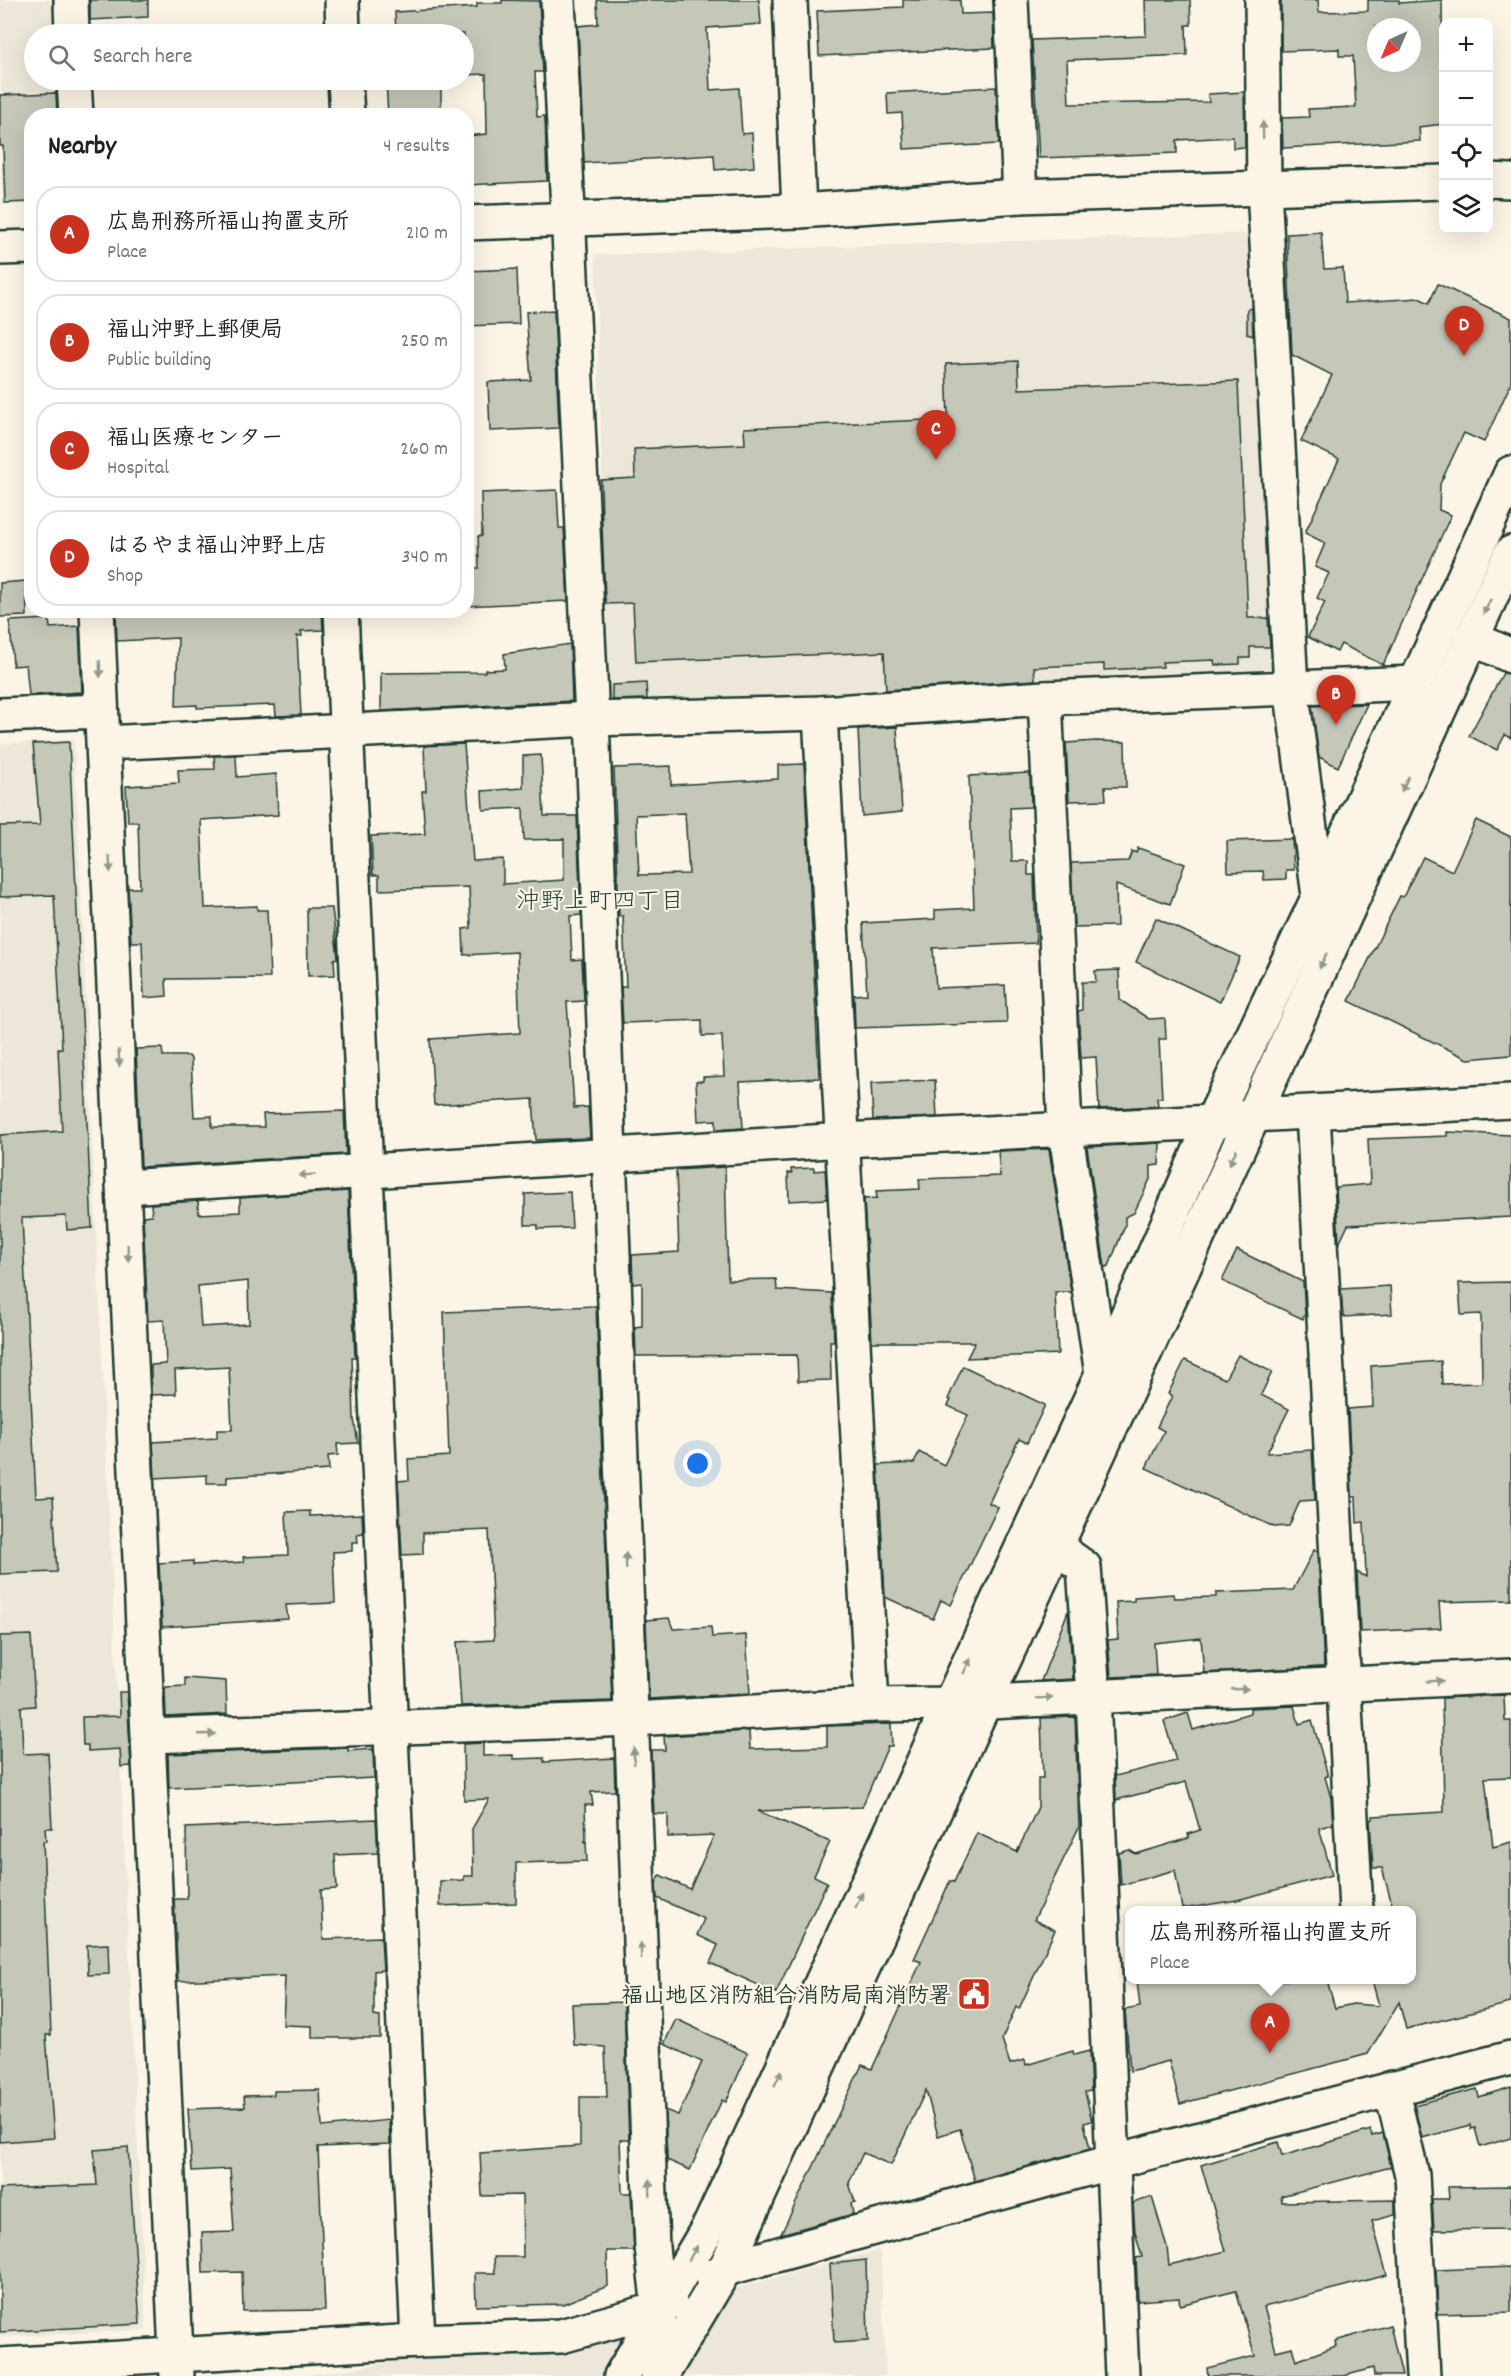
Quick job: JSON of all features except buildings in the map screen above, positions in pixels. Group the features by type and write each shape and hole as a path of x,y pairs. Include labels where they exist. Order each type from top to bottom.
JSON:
{"street":[{"path":"71,0 72,24"},
{"path":"342,0 343,24"},
{"path":"558,0 592,719 652,2247 659,2309 659,2376"},
{"path":"790,0 799,211"},
{"path":"1011,0 1020,196"},
{"path":"1262,0 1264,188 1291,687 1319,896"},
{"path":"75,90 76,108"},
{"path":"346,90 347,108"},
{"path":"1493,180 1511,181"},
{"path":"474,223 569,217 799,211 1020,196 1439,182"},
{"path":"0,248 24,247"},
{"path":"621,2376 711,2223 1102,1374 1212,1122 1319,896 1511,473"},
{"path":"659,2376 725,2269 1511,553"},
{"path":"97,618 177,2366"},
{"path":"341,618 418,2341"},
{"path":"1472,638 1511,656"},
{"path":"104,743 592,719 820,713 1045,698 1415,683"},
{"path":"1045,698 1065,1128 1102,1374"},
{"path":"0,716 101,711"},
{"path":"820,713 872,1705"},
{"path":"125,1187 843,1140 1212,1122 1253,1114 1313,1113 1511,1101"},
{"path":"1313,1113 1346,1686 1356,1906"},
{"path":"1057,1548 1084,1567 1093,1695 1122,2376"},
{"path":"149,1736 633,1719 872,1705 950,1704 1093,1695 1346,1686 1511,1676"},
{"path":"0,2364 177,2366 418,2341 561,2336 659,2309 725,2269 1112,2162 1511,2058"},
{"path":"1391,2088 1412,2175 1423,2376"}],"shaded area":[{"path":"0,0 61,0 62,24 24,24 24,90 65,90 66,108 24,108 24,203 2,204"},
{"path":"1259,233 1274,675 1039,680 1038,691 610,711 595,255"},
{"path":"74,740 146,2330 0,2337 0,744"},
{"path":"880,2250 886,2376 300,2376 542,2340"}],"place":[{"name":"はるやま福山沖野上店","path":"1464,356"},
{"name":"福山医療センター","path":"936,460"},
{"name":"福山沖野上郵便局","path":"1336,725"},
{"name":"福山地区消防組合消防局南消防署","path":"974,1994"},
{"name":"広島刑務所福山拘置支所","path":"1270,2053"}],"district":[{"name":"沖野上町四丁目","path":"600,900"}]}
